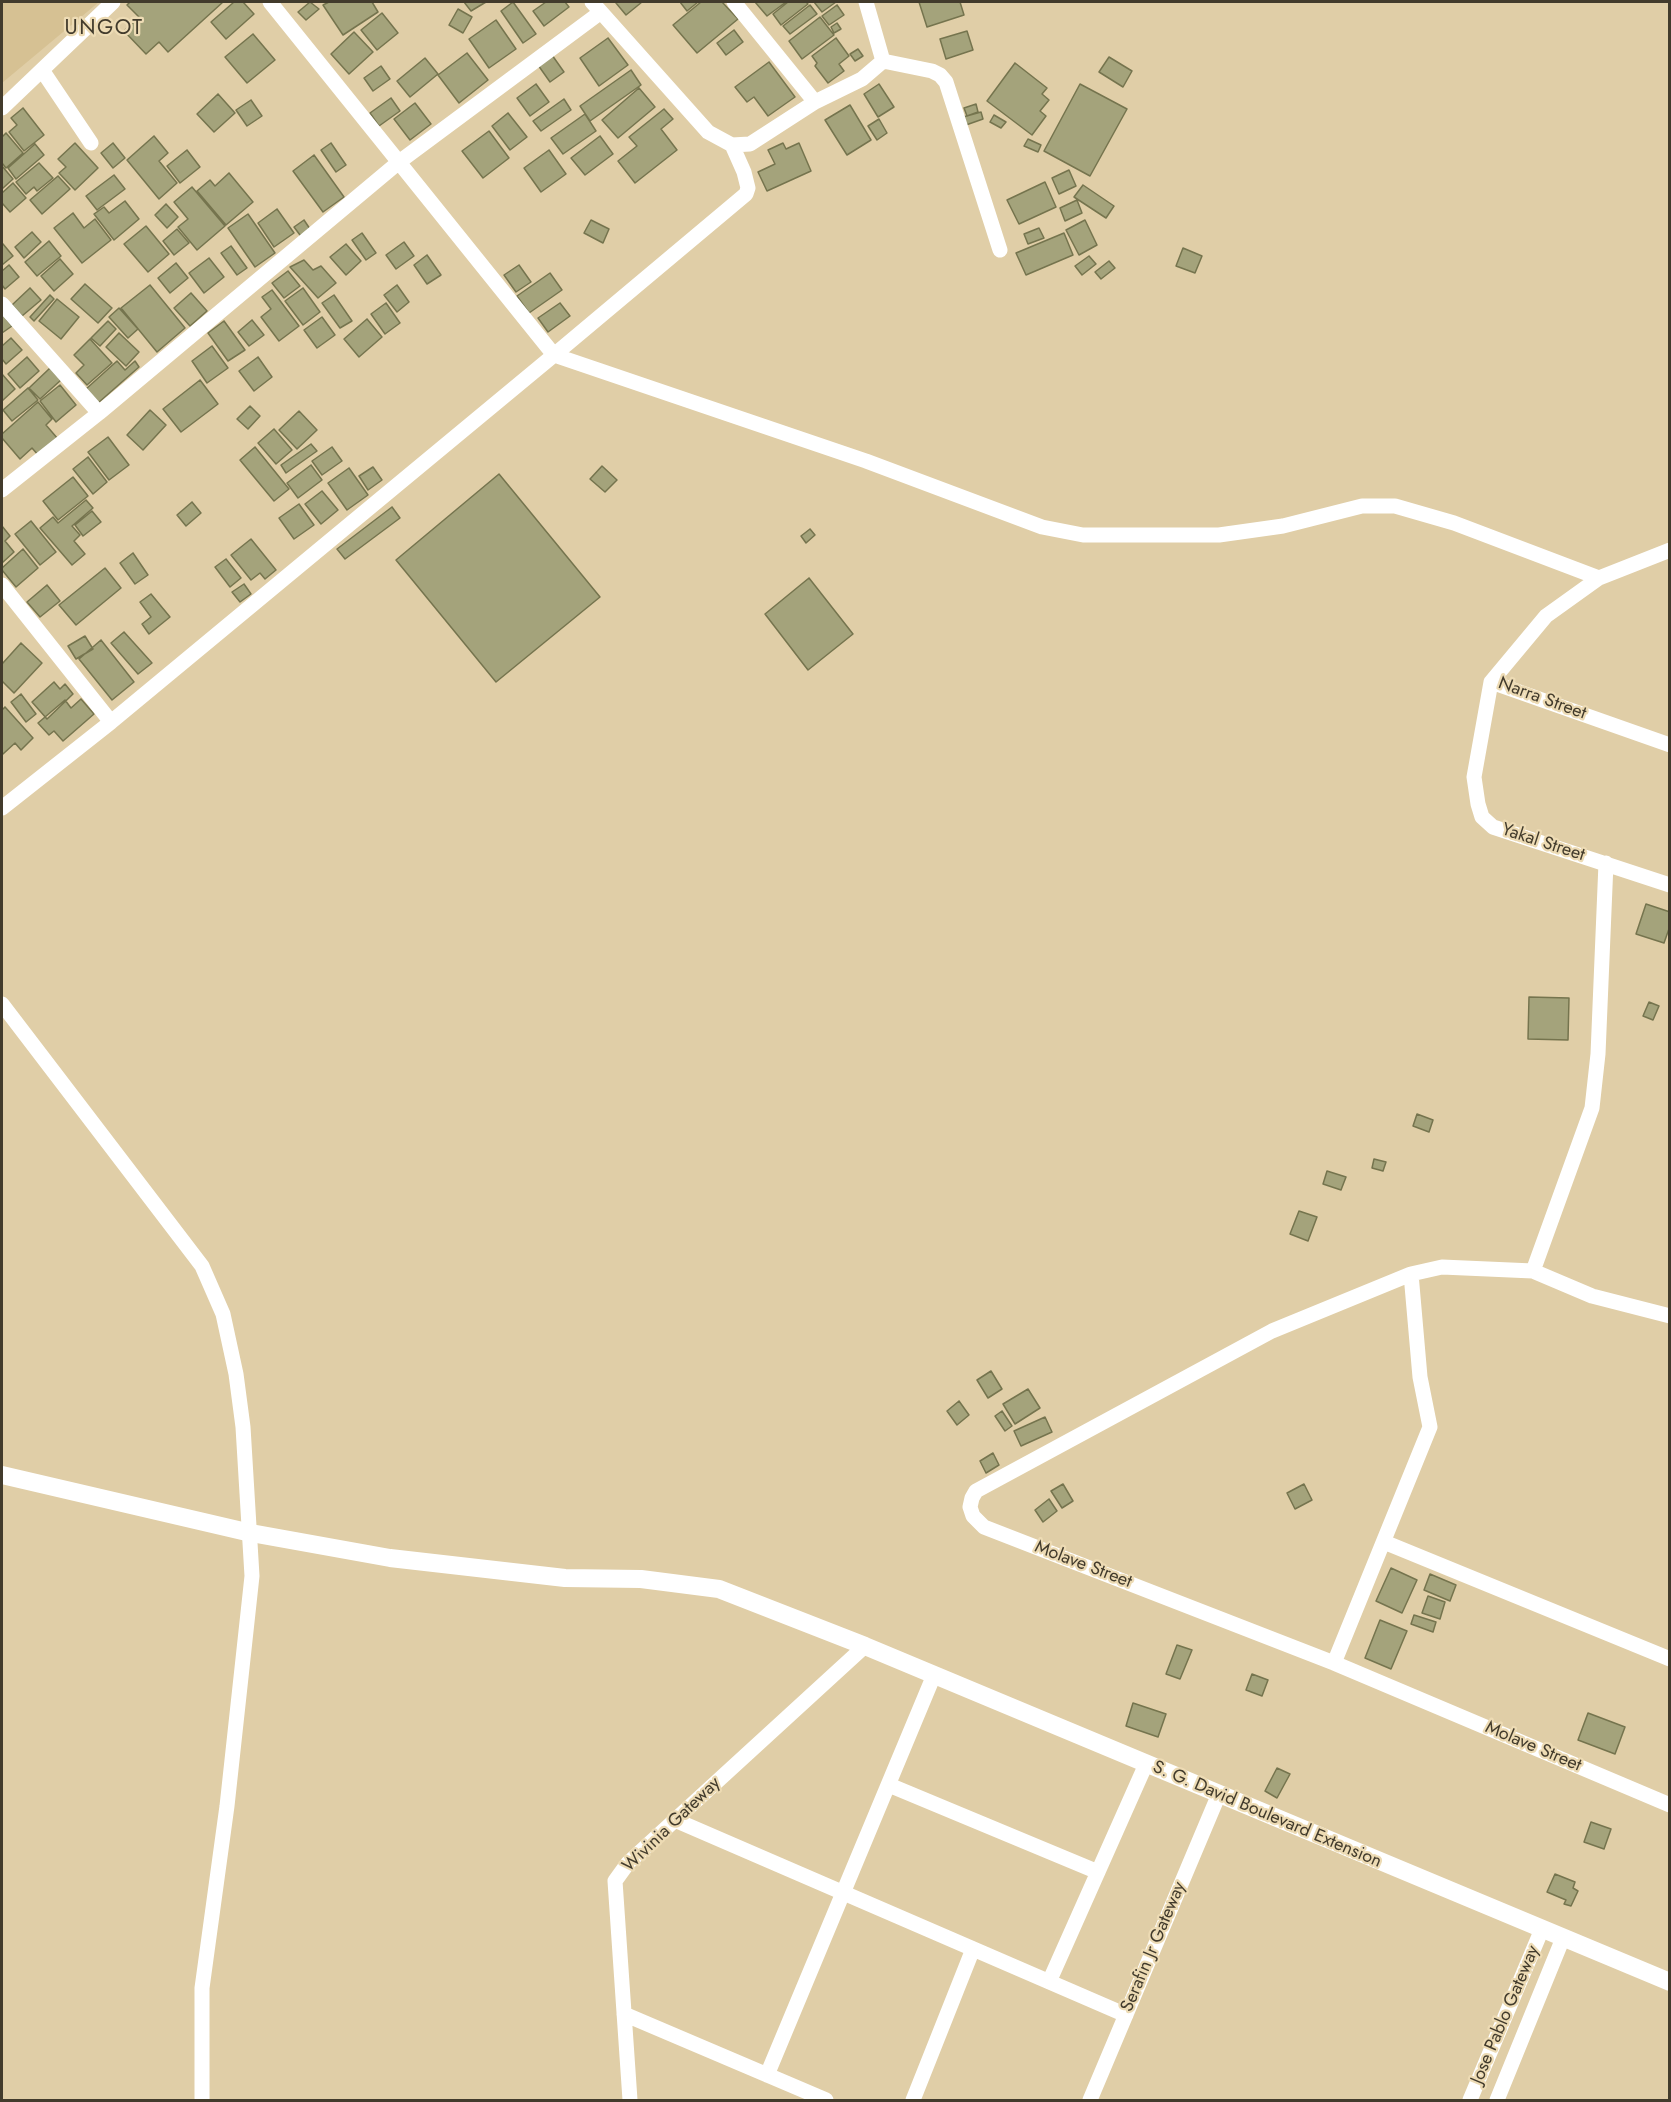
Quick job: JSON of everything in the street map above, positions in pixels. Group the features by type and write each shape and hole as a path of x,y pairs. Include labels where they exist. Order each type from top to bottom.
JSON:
{"street":[{"path":"2,108 113,2"},
{"path":"270,2 554,355 867,461 1042,527 1083,535 1219,535 1282,526 1362,506 1395,506 1454,524 1599,578"},
{"path":"734,2 815,102"},
{"path":"866,2 883,61"},
{"path":"2,490 99,413 399,162 597,7 708,132 732,145 750,144 815,102 862,79 883,61"},
{"path":"883,61 932,70 946,82 1000,250"},
{"path":"42,70 91,143"},
{"path":"2,808 111,722 746,194 748,188 744,172 732,145"},
{"path":"2,304 99,413"},
{"name":"Narra Street","path":"1670,550 1599,578 1546,616 1491,682 1670,745"},
{"path":"2,585 111,722"},
{"name":"Yakal Street","path":"1491,682 1474,777 1482,817 1493,827 1670,885"},
{"path":"1533,1271 1592,1108 1598,1053 1606,863"},
{"path":"2,1004 202,1266 223,1314 236,1374 243,1428 252,1576 227,1806 202,1988 202,2100"},
{"path":"1334,1663 1430,1427 1415,1340 1411,1274 1442,1267 1533,1271 1592,1296 1667,1312"},
{"name":"Molave Street","path":"1411,1274 1272,1331 976,1491 970,1507 974,1516 984,1527 1334,1663 1670,1805"},
{"name":"S. G. David Boulevard Extension","path":"2,1475 250,1533 402,1559 565,1578 641,1579 720,1589 865,1646 1670,1982"},
{"path":"1384,1542 1670,1659"},
{"name":"Wivinia Gateway","path":"630,2100 615,1881 628,1863 865,1646"},
{"path":"767,2075 934,1675"},
{"path":"1048,1982 1146,1764"},
{"path":"889,1785 1098,1872"},
{"name":"Serafin Jr Gateway","path":"1090,2100 1219,1794"},
{"path":"675,1820 1126,2015"},
{"name":"Jose Pablo Gateway","path":"1470,2100 1542,1929"},
{"name":"Jose Pablo Gateway","path":"1497,2100 1563,1938"},
{"path":"913,2100 973,1949"},
{"path":"624,2014 826,2100"}],"shaded area":[{"path":"2,2 99,2 2,83"}],"building":[{"path":"130,2 223,2 168,52 159,42 146,54 124,31 139,17 127,5"},
{"path":"234,2 243,2 254,14 226,39 211,22"},
{"path":"310,2 319,9 306,20 298,12"},
{"path":"329,2 372,2 378,12 343,35 323,5"},
{"path":"464,2 486,2 471,11"},
{"path":"513,2 536,34 523,43 501,11"},
{"path":"546,2 565,2 569,7 544,26 533,11"},
{"path":"617,2 642,2 626,15"},
{"path":"680,2 698,2 687,11"},
{"path":"701,2 722,2 738,19 697,53 673,25"},
{"path":"755,2 786,2 767,16"},
{"path":"788,2 808,4 781,25 773,14"},
{"path":"814,2 836,2 822,12"},
{"path":"919,2 960,2 964,15 927,27"},
{"path":"810,5 817,14 790,34 783,26"},
{"path":"837,5 844,15 829,25 822,16"},
{"path":"458,9 472,17 463,33 449,25"},
{"path":"382,13 398,33 377,50 361,30"},
{"path":"820,17 834,35 802,59 789,41"},
{"path":"496,20 516,49 489,68 469,39"},
{"path":"837,23 841,29 834,33 831,27"},
{"path":"734,30 743,42 726,55 717,43"},
{"path":"967,31 973,50 946,59 940,39"},
{"path":"354,32 373,52 349,74 331,54"},
{"path":"253,34 275,60 247,83 225,57"},
{"path":"608,38 628,65 599,86 580,58"},
{"path":"836,38 849,56 839,64 844,71 828,83 815,66 817,63 812,56"},
{"path":"858,49 863,56 855,61 850,54"},
{"path":"467,53 488,80 459,103 438,75"},
{"path":"552,55 564,72 550,82 538,65"},
{"path":"1109,57 1132,71 1123,87 1099,72"},
{"path":"425,58 438,74 410,97 397,81"},
{"path":"769,62 795,97 768,116 754,97 747,102 735,87"},
{"path":"1015,63 1047,88 1042,94 1049,100 1040,111 1046,116 1032,135 987,101"},
{"path":"381,66 390,79 373,91 364,78"},
{"path":"631,70 641,85 590,121 580,106"},
{"path":"536,84 549,102 530,116 517,98"},
{"path":"879,84 894,107 878,117 864,94"},
{"path":"1080,84 1127,109 1090,176 1044,151"},
{"path":"639,88 655,107 618,138 602,120"},
{"path":"218,94 235,113 214,132 197,114"},
{"path":"391,98 400,111 379,126 370,113"},
{"path":"564,99 571,110 541,131 533,121"},
{"path":"251,100 262,116 247,126 236,110"},
{"path":"415,103 431,124 410,140 394,119"},
{"path":"976,104 978,112 967,116 964,108"},
{"path":"850,105 871,140 847,155 825,120"},
{"path":"23,108 44,135 24,151 9,132 17,125 11,118"},
{"path":"664,109 673,119 661,129 677,150 635,183 618,161 637,146 629,137"},
{"path":"981,112 983,119 966,125 963,117"},
{"path":"508,113 527,137 510,150 492,126"},
{"path":"585,114 596,131 563,154 551,138"},
{"path":"994,115 1006,122 1001,128 990,122"},
{"path":"879,119 887,133 877,140 868,126"},
{"path":"489,131 509,158 483,178 462,151"},
{"path":"6,133 23,153 6,168 2,163 2,137"},
{"path":"154,136 168,153 159,161 177,183 159,199 127,160"},
{"path":"600,136 613,154 585,175 571,158"},
{"path":"1028,139 1041,145 1038,152 1024,146"},
{"path":"75,143 98,168 75,190 59,173 66,167 58,159"},
{"path":"113,143 125,158 113,168 101,153"},
{"path":"331,143 346,165 336,172 321,150"},
{"path":"783,143 786,149 799,143 811,171 767,191 758,172 775,164 768,150"},
{"path":"35,144 44,155 16,179 8,168"},
{"path":"187,150 200,167 180,183 167,166"},
{"path":"549,150 566,174 541,192 524,168"},
{"path":"314,155 344,197 323,212 293,171"},
{"path":"39,163 53,178 37,191 34,187 26,194 16,182"},
{"path":"2,166 13,179 2,189"},
{"path":"1069,170 1076,186 1059,194 1052,178"},
{"path":"229,173 253,202 226,225 197,191 210,180 215,186"},
{"path":"114,175 125,189 97,210 86,196"},
{"path":"58,176 70,189 42,214 30,200"},
{"path":"1045,182 1056,207 1019,224 1007,200"},
{"path":"13,183 26,198 10,212 2,203 2,193"},
{"path":"1083,185 1114,206 1106,218 1074,197"},
{"path":"192,187 225,226 197,250 178,227 188,219 174,202"},
{"path":"1077,200 1082,213 1065,221 1060,208"},
{"path":"125,201 139,219 114,240 94,214 104,207 109,213"},
{"path":"166,204 178,217 167,228 155,215"},
{"path":"277,209 294,233 274,247 258,223"},
{"path":"73,213 84,228 95,219 111,240 82,263 54,228"},
{"path":"248,214 275,253 255,267 228,228"},
{"path":"304,220 312,232 303,239 294,227"},
{"path":"591,220 609,229 603,243 584,233"},
{"path":"1085,220 1097,245 1079,255 1066,230"},
{"path":"146,226 169,254 148,272 124,244"},
{"path":"1039,228 1044,238 1028,244 1024,234"},
{"path":"177,229 189,243 174,255 163,241"},
{"path":"32,232 41,242 24,258 15,247"},
{"path":"362,233 376,253 366,260 352,240"},
{"path":"1064,233 1073,255 1026,275 1016,253"},
{"path":"49,241 61,256 37,276 25,262"},
{"path":"404,242 414,256 396,269 386,255"},
{"path":"346,244 361,261 346,275 330,257"},
{"path":"2,245 13,256 2,265"},
{"path":"231,246 247,268 237,275 221,253"},
{"path":"1183,248 1202,256 1195,273 1176,266"},
{"path":"427,255 441,275 427,284 414,265"},
{"path":"1089,256 1096,264 1082,275 1075,266"},
{"path":"209,258 224,277 204,293 189,273"},
{"path":"60,259 73,274 54,291 41,276"},
{"path":"304,260 313,270 321,266 336,283 318,298 290,267"},
{"path":"1109,261 1115,268 1101,279 1095,272"},
{"path":"176,263 188,278 170,293 158,278"},
{"path":"9,265 19,277 5,289 2,285 2,271"},
{"path":"519,265 531,282 516,292 504,275"},
{"path":"288,271 300,286 284,298 272,283"},
{"path":"550,273 562,290 529,313 517,296"},
{"path":"85,284 112,308 98,323 71,299"},
{"path":"150,285 185,328 157,352 121,308"},
{"path":"397,285 409,302 397,312 384,295"},
{"path":"30,288 41,300 22,316 12,305"},
{"path":"303,288 320,312 303,325 285,301"},
{"path":"272,290 299,326 279,341 261,317 271,309 262,297"},
{"path":"191,293 207,311 190,326 174,308"},
{"path":"50,295 54,299 34,321 30,317"},
{"path":"334,295 352,321 340,328 322,303"},
{"path":"57,299 79,317 61,339 39,321"},
{"path":"386,303 400,323 385,334 371,314"},
{"path":"560,303 570,316 548,332 538,318"},
{"path":"119,308 138,329 128,338 109,317"},
{"path":"2,314 12,326 2,333"},
{"path":"322,317 335,335 317,348 304,330"},
{"path":"367,319 382,337 359,357 344,339"},
{"path":"252,320 264,335 249,346 238,332"},
{"path":"108,321 116,329 100,346 91,338"},
{"path":"224,321 245,350 228,361 208,333"},
{"path":"119,333 139,352 126,366 106,347"},
{"path":"11,338 22,350 6,364 2,359 2,346"},
{"path":"90,339 112,363 87,385 76,373 84,365 74,355"},
{"path":"212,346 228,368 207,383 192,361"},
{"path":"27,357 39,371 20,388 8,374"},
{"path":"258,357 272,377 254,391 239,371"},
{"path":"117,361 125,370 135,361 139,367 98,403 86,389"},
{"path":"50,368 61,380 40,399 29,388"},
{"path":"2,374 15,389 2,401"},
{"path":"200,380 218,404 181,432 163,409"},
{"path":"60,385 76,405 56,422 40,401"},
{"path":"28,388 38,400 12,421 3,410"},
{"path":"38,402 52,419 46,425 58,439 39,456 32,448 20,459 2,438 2,434"},
{"path":"250,406 260,416 248,429 237,419"},
{"path":"150,410 166,425 143,450 127,435"},
{"path":"299,411 317,430 297,449 279,430"},
{"path":"274,429 292,450 276,464 258,443"},
{"path":"108,437 129,465 109,480 88,452"},
{"path":"311,444 317,451 286,473 281,465"},
{"path":"255,447 289,489 274,501 240,460"},
{"path":"332,447 342,461 322,475 312,461"},
{"path":"88,457 107,482 93,494 73,469"},
{"path":"311,465 322,480 298,498 287,483"},
{"path":"602,466 617,480 605,492 590,479"},
{"path":"373,467 382,480 368,490 359,476"},
{"path":"349,468 368,495 347,510 328,483"},
{"path":"499,474 600,597 496,682 396,560"},
{"path":"73,477 88,496 58,520 43,501"},
{"path":"322,491 338,510 321,524 305,504"},
{"path":"86,500 93,508 72,526 80,535 74,541 85,554 72,565 40,528 53,517 58,523"},
{"path":"192,502 201,513 186,526 177,515"},
{"path":"299,504 314,525 294,539 279,518"},
{"path":"392,507 400,518 345,559 337,549"},
{"path":"92,511 101,522 83,536 75,525"},
{"path":"31,521 56,552 40,565 15,534"},
{"path":"2,526 10,536 5,541 14,552 2,563"},
{"path":"810,529 815,535 806,543 801,536"},
{"path":"251,539 276,570 265,579 260,573 251,580 231,555"},
{"path":"23,549 38,568 16,587 2,568"},
{"path":"133,553 148,575 135,584 120,563"},
{"path":"226,559 241,578 230,587 215,567"},
{"path":"105,568 121,588 76,625 59,605"},
{"path":"809,578 853,634 808,670 765,614"},
{"path":"244,584 251,594 240,602 232,592"},
{"path":"47,585 60,601 40,617 27,602"},
{"path":"151,594 170,617 149,634 142,624 151,617 140,602"},
{"path":"124,632 152,663 138,674 111,643"},
{"path":"85,636 93,649 76,659 68,646"},
{"path":"101,640 134,682 112,700 79,659"},
{"path":"21,643 42,663 14,693 2,681 2,664"},
{"path":"54,682 60,689 65,684 73,694 47,719 32,702"},
{"path":"21,694 36,714 26,722 11,702"},
{"path":"81,699 94,714 63,741 54,731 49,735 38,723 65,700 71,708"},
{"path":"5,707 33,738 21,750 15,743 3,754 2,710"},
{"path":"1646,904 1670,912 1670,926 1664,943 1636,934"},
{"path":"1529,997 1569,998 1568,1040 1528,1039"},
{"path":"1649,1002 1659,1006 1653,1020 1643,1016"},
{"path":"1417,1114 1433,1120 1429,1132 1413,1126"},
{"path":"1374,1159 1386,1162 1383,1171 1372,1168"},
{"path":"1327,1171 1346,1177 1341,1190 1323,1184"},
{"path":"1299,1211 1317,1217 1308,1241 1290,1234"},
{"path":"991,1371 1002,1389 988,1398 977,1380"},
{"path":"1028,1389 1040,1408 1015,1424 1003,1404"},
{"path":"959,1401 969,1415 957,1425 947,1411"},
{"path":"1002,1411 1012,1426 1005,1431 995,1416"},
{"path":"1045,1417 1052,1432 1021,1446 1014,1431"},
{"path":"993,1453 999,1465 986,1473 980,1461"},
{"path":"1063,1484 1073,1501 1062,1508 1051,1491"},
{"path":"1304,1484 1312,1500 1295,1509 1287,1493"},
{"path":"1049,1499 1057,1511 1043,1522 1035,1510"},
{"path":"1391,1568 1417,1580 1402,1613 1376,1601"},
{"path":"1430,1574 1456,1585 1450,1601 1424,1590"},
{"path":"1428,1596 1445,1602 1440,1619 1422,1613"},
{"path":"1414,1615 1436,1622 1433,1632 1411,1624"},
{"path":"1380,1620 1407,1631 1391,1669 1365,1658"},
{"path":"1177,1645 1192,1650 1180,1679 1166,1674"},
{"path":"1252,1674 1268,1680 1262,1696 1246,1690"},
{"path":"1133,1703 1166,1714 1158,1737 1126,1726"},
{"path":"1588,1713 1625,1727 1615,1754 1578,1740"},
{"path":"1277,1768 1290,1774 1277,1798 1265,1791"},
{"path":"1591,1822 1611,1829 1604,1849 1584,1842"},
{"path":"1555,1874 1575,1882 1573,1888 1578,1891 1571,1906 1564,1904 1566,1900 1547,1892"}],"district":[{"name":"UNGOT","path":"104,29"}]}
